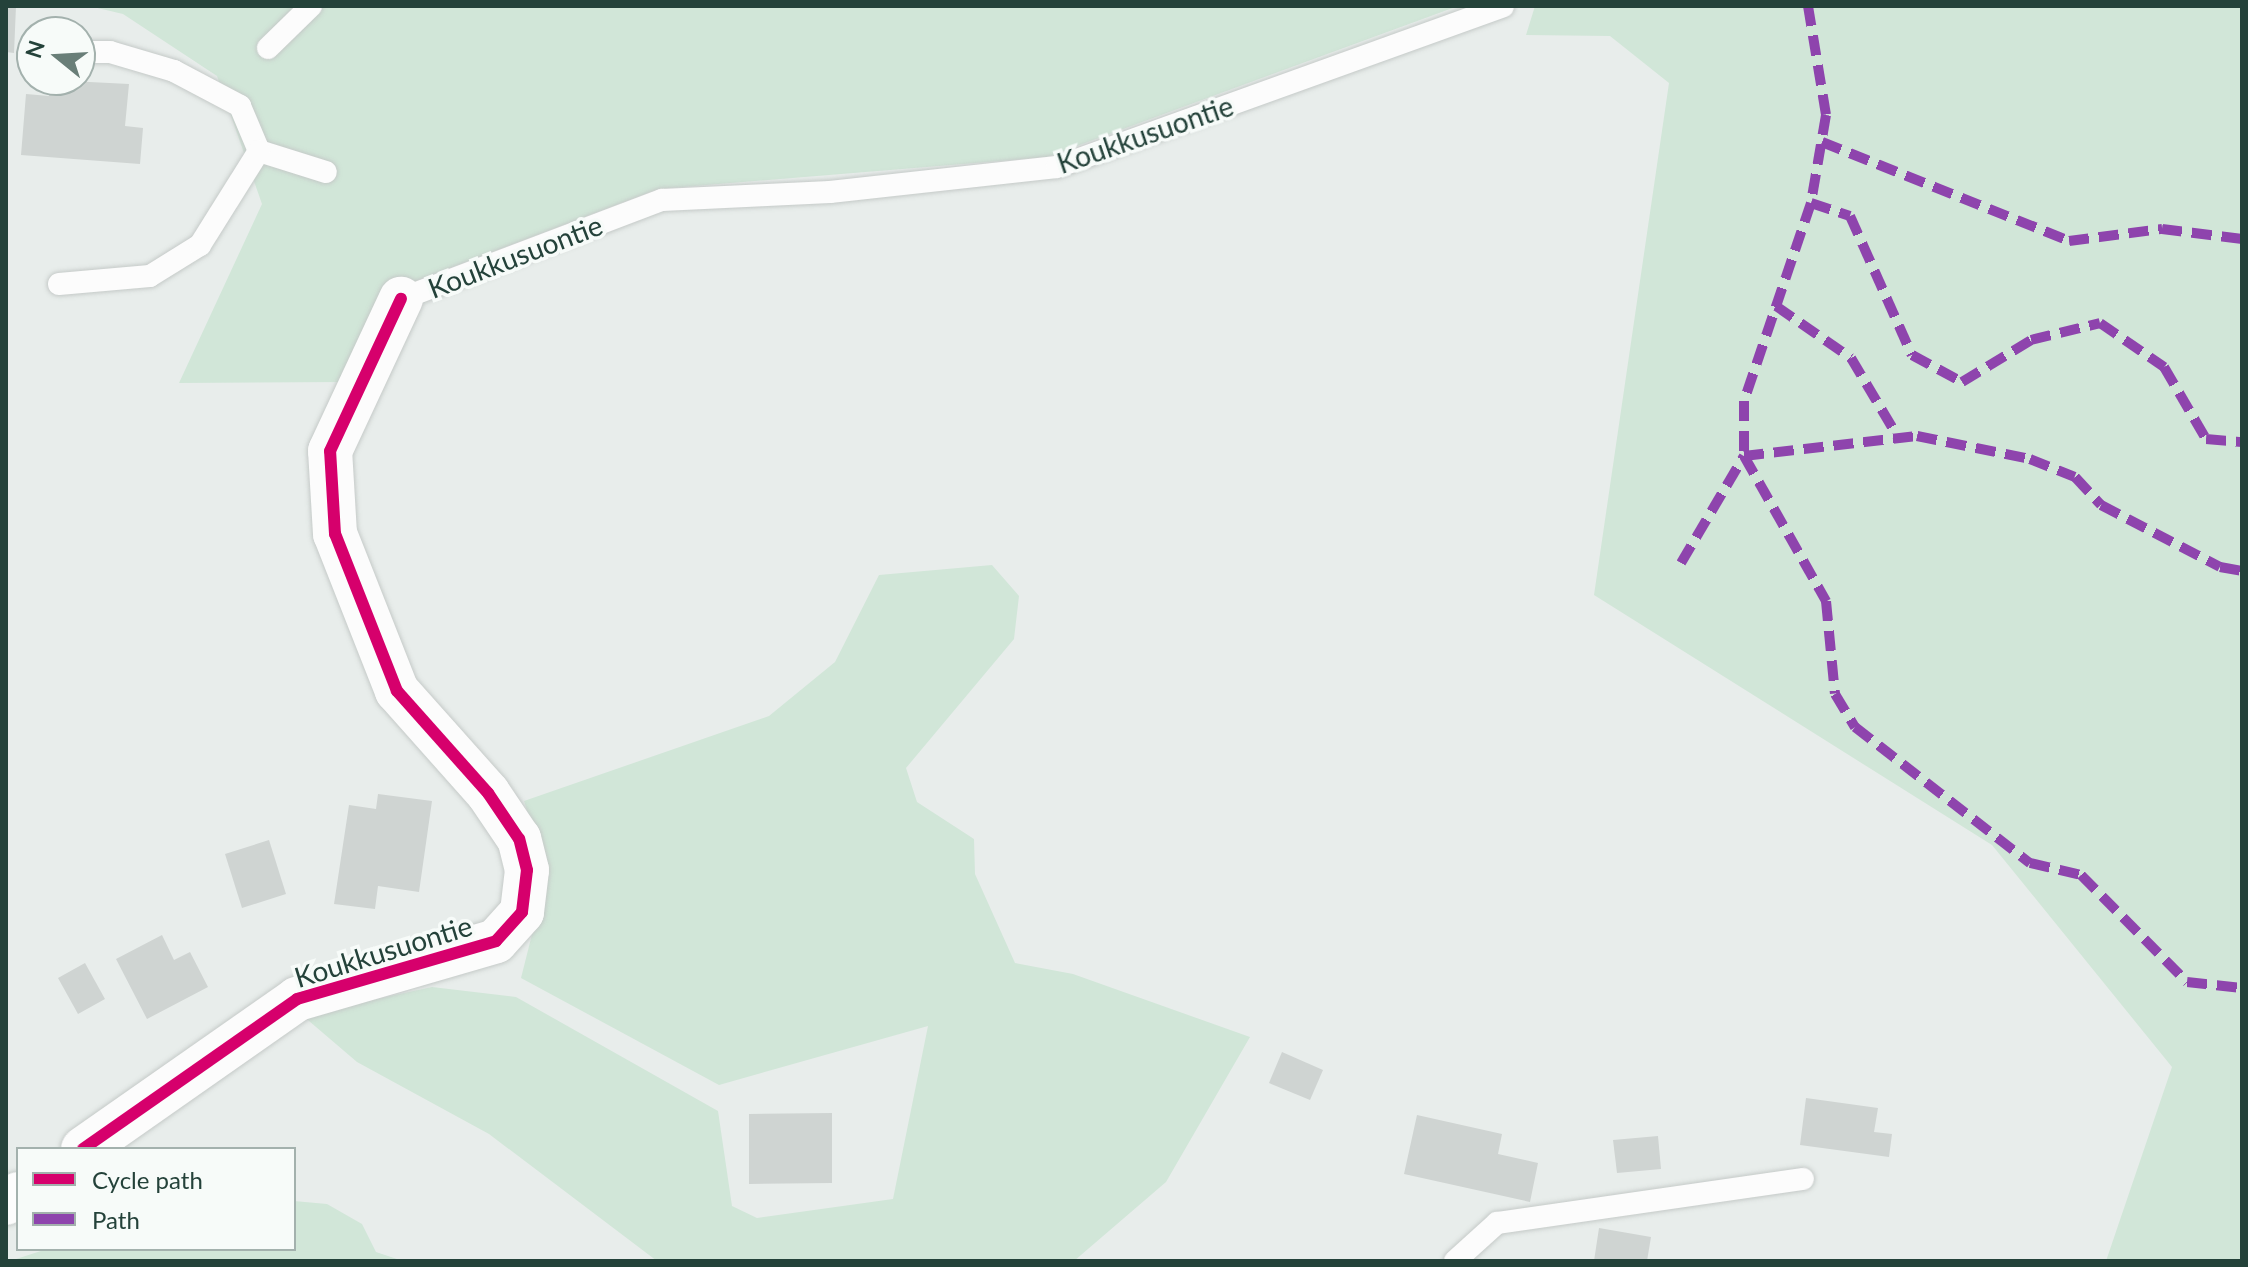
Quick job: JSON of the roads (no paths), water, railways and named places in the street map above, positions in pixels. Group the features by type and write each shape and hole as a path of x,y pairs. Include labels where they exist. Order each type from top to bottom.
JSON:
{"street":[{"name":"Koukkusuontie","path":"86,1147 297,999 496,941 522,912 527,870 519,839 488,793 397,691 335,534 330,451 401,299"}],"lane":[{"path":"268,48 311,6"},
{"name":"Koukkusuontie","path":"401,299 662,200 830,192 1057,167 1503,6"},
{"path":"96,52 110,52 174,71 240,106 259,151 326,172"},
{"path":"59,284 150,276 200,245 259,151"},
{"path":"1455,1261 1497,1223 1803,1179"}]}
